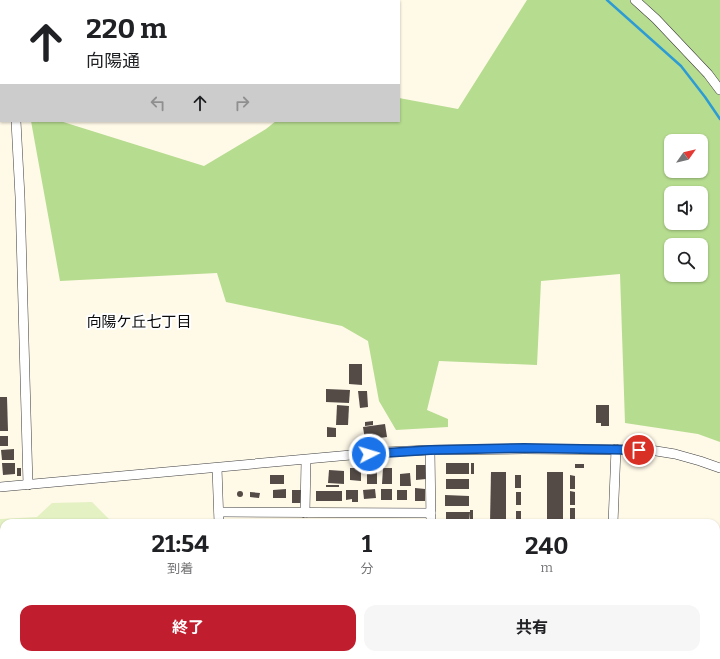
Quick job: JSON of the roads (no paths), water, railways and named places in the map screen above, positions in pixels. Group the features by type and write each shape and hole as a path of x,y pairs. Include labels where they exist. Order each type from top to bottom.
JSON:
{"street":[{"path":"635,0 656,19 699,64 720,90"},
{"path":"16,122 28,485"},
{"path":"0,487 384,452 430,450 524,448 650,450 675,454 720,468"},
{"path":"613,519 616,449"},
{"path":"430,450 431,519"},
{"path":"305,512 306,460"},
{"path":"217,468 219,519"},
{"path":"219,512 431,512"}],"waterway":[{"path":"607,0 681,66 720,119"}],"district":[{"name":"向陽ケ丘七丁目","path":"139,322"}]}
